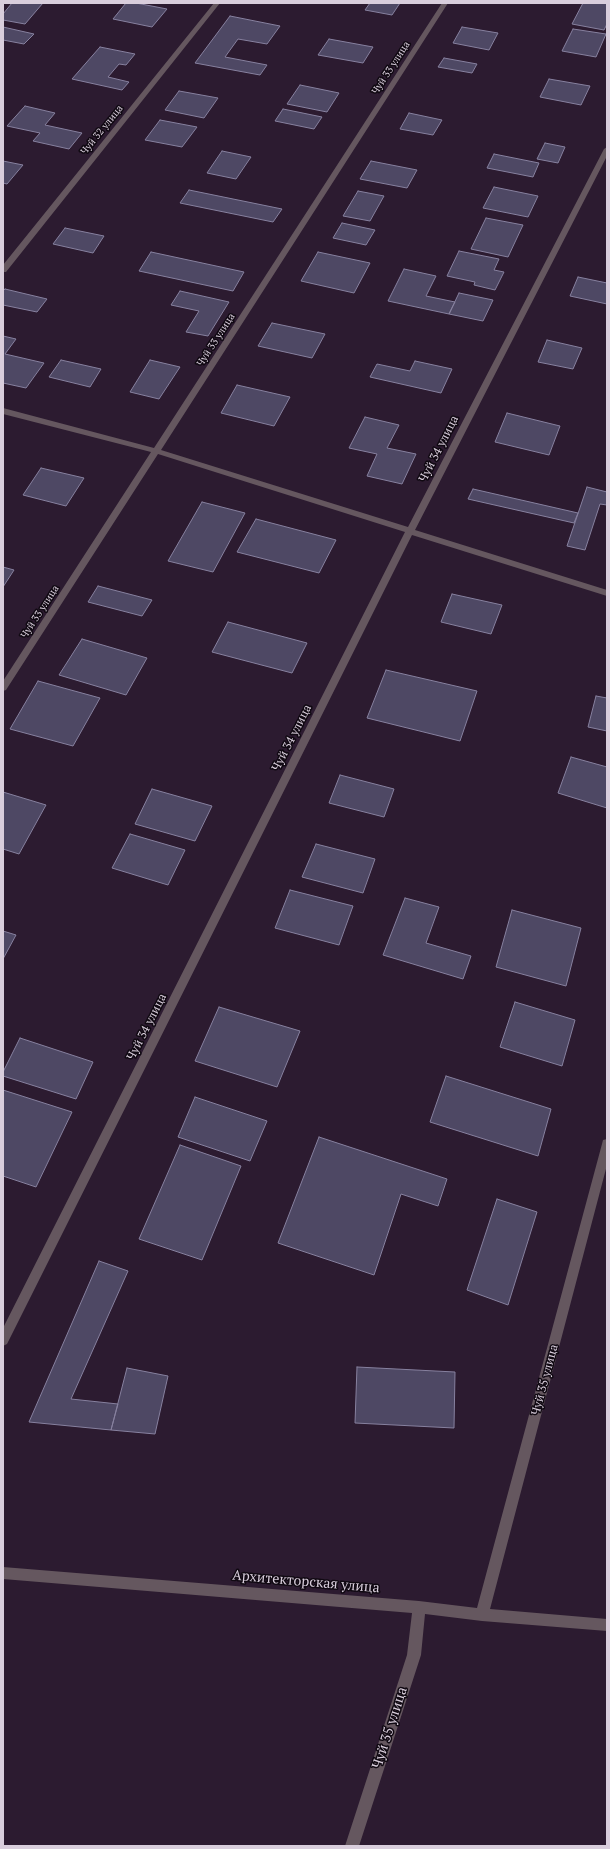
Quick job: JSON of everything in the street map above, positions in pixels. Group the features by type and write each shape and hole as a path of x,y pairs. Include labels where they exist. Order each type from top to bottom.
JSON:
{"street":[{"name":"Чуй 32 улица","path":"3,270 218,3"},
{"name":"Чуй 33 улица","path":"3,688 445,3"},
{"name":"Чуй 34 улица","path":"3,1340 410,531 607,149"},
{"path":"3,411 156,451 607,593"},
{"name":"Чуй 35 улица","path":"482,1615 607,1144"},
{"name":"Архитекторская улица","path":"3,1573 419,1607 482,1615 607,1625"},
{"name":"Чуй 35 улица","path":"352,1846 414,1655 419,1607"}],"building":[{"path":"12,3 43,3 25,24 3,20 3,14"},
{"path":"126,3 136,3 167,9 152,27 113,19"},
{"path":"370,3 400,3 392,15 365,10"},
{"path":"583,3 607,3 607,24 604,30 572,24"},
{"path":"230,16 280,26 267,44 238,39 225,57 267,65 260,75 195,63"},
{"path":"3,27 34,34 24,44 3,40"},
{"path":"462,27 498,33 489,50 453,43"},
{"path":"573,29 606,34 596,57 562,51"},
{"path":"329,39 373,47 363,63 318,55"},
{"path":"100,47 135,54 126,65 119,64 108,77 129,82 122,90 72,79"},
{"path":"444,58 477,64 472,73 438,67"},
{"path":"549,79 590,86 581,105 540,97"},
{"path":"300,85 339,93 327,112 287,104"},
{"path":"179,91 218,98 204,118 165,110"},
{"path":"25,106 55,113 45,125 82,133 69,149 33,141 40,133 7,126"},
{"path":"283,109 322,117 314,129 275,121"},
{"path":"409,113 442,120 433,135 400,129"},
{"path":"160,120 197,127 182,147 145,140"},
{"path":"545,143 565,147 558,163 537,159"},
{"path":"222,151 251,157 236,179 207,173"},
{"path":"494,154 539,163 533,177 487,168"},
{"path":"3,161 23,165 7,184 3,183"},
{"path":"371,161 417,170 407,188 360,179"},
{"path":"494,187 538,196 528,217 483,208"},
{"path":"189,190 282,209 273,222 180,203"},
{"path":"358,191 384,196 370,221 343,216"},
{"path":"486,218 523,225 508,257 471,249"},
{"path":"342,223 375,230 366,245 333,238"},
{"path":"65,228 104,236 93,253 53,244"},
{"path":"459,251 499,259 494,270 504,272 495,290 474,285 475,282 447,276"},
{"path":"151,252 244,272 233,291 139,271"},
{"path":"318,252 370,263 354,293 301,281"},
{"path":"404,269 436,276 426,296 455,302 449,314 388,301"},
{"path":"578,277 607,283 607,304 570,296"},
{"path":"5,289 47,299 37,312 3,305 3,291"},
{"path":"180,291 229,302 208,336 186,332 199,311 171,305"},
{"path":"459,293 493,300 483,321 449,314"},
{"path":"272,323 325,334 312,358 258,346"},
{"path":"3,336 16,339 5,354 44,363 26,388 3,383"},
{"path":"547,340 582,348 573,369 538,362"},
{"path":"61,360 101,369 90,387 49,377"},
{"path":"150,360 180,367 159,399 130,392"},
{"path":"415,361 452,369 441,393 370,377 377,364 410,371"},
{"path":"237,385 290,397 274,426 221,413"},
{"path":"507,413 560,426 549,455 495,442"},
{"path":"365,417 399,425 387,448 416,454 402,484 367,476 377,454 349,448"},
{"path":"41,468 84,478 66,506 23,495"},
{"path":"587,487 607,492 607,505 600,504 585,550 567,546"},
{"path":"473,489 578,513 574,523 468,499"},
{"path":"202,502 245,513 213,572 168,561"},
{"path":"256,519 336,540 319,573 237,552"},
{"path":"3,567 14,570 3,587"},
{"path":"98,586 152,600 142,616 88,602"},
{"path":"452,594 502,605 491,634 441,622"},
{"path":"228,622 307,643 292,673 212,652"},
{"path":"82,639 147,658 126,695 59,675"},
{"path":"386,670 477,691 460,741 367,718"},
{"path":"38,681 100,698 73,746 10,729"},
{"path":"596,696 607,698 607,731 588,727"},
{"path":"571,757 607,767 607,808 558,793"},
{"path":"340,775 394,789 384,817 329,803"},
{"path":"152,789 212,806 195,841 135,824"},
{"path":"3,792 46,805 19,854 3,849"},
{"path":"130,834 185,850 168,885 112,868"},
{"path":"316,844 375,859 363,893 302,877"},
{"path":"290,890 353,906 339,945 275,928"},
{"path":"405,898 439,907 426,943 471,956 463,979 383,955"},
{"path":"512,910 581,928 566,986 496,967"},
{"path":"3,931 16,935 3,959"},
{"path":"515,1002 575,1020 562,1066 500,1047"},
{"path":"219,1007 300,1031 277,1087 195,1061"},
{"path":"20,1038 93,1062 76,1099 3,1076 3,1072"},
{"path":"446,1076 551,1109 538,1156 430,1122"},
{"path":"3,1090 72,1112 36,1187 3,1176"},
{"path":"195,1097 267,1121 250,1161 178,1137"},
{"path":"319,1137 447,1179 438,1206 401,1194 374,1275 278,1243"},
{"path":"180,1145 241,1166 202,1260 139,1239"},
{"path":"497,1199 537,1212 508,1305 467,1290"},
{"path":"99,1261 128,1271 71,1399 118,1404 111,1430 29,1422"},
{"path":"357,1367 455,1372 454,1428 355,1423"},
{"path":"127,1368 168,1376 155,1434 111,1430"}]}
